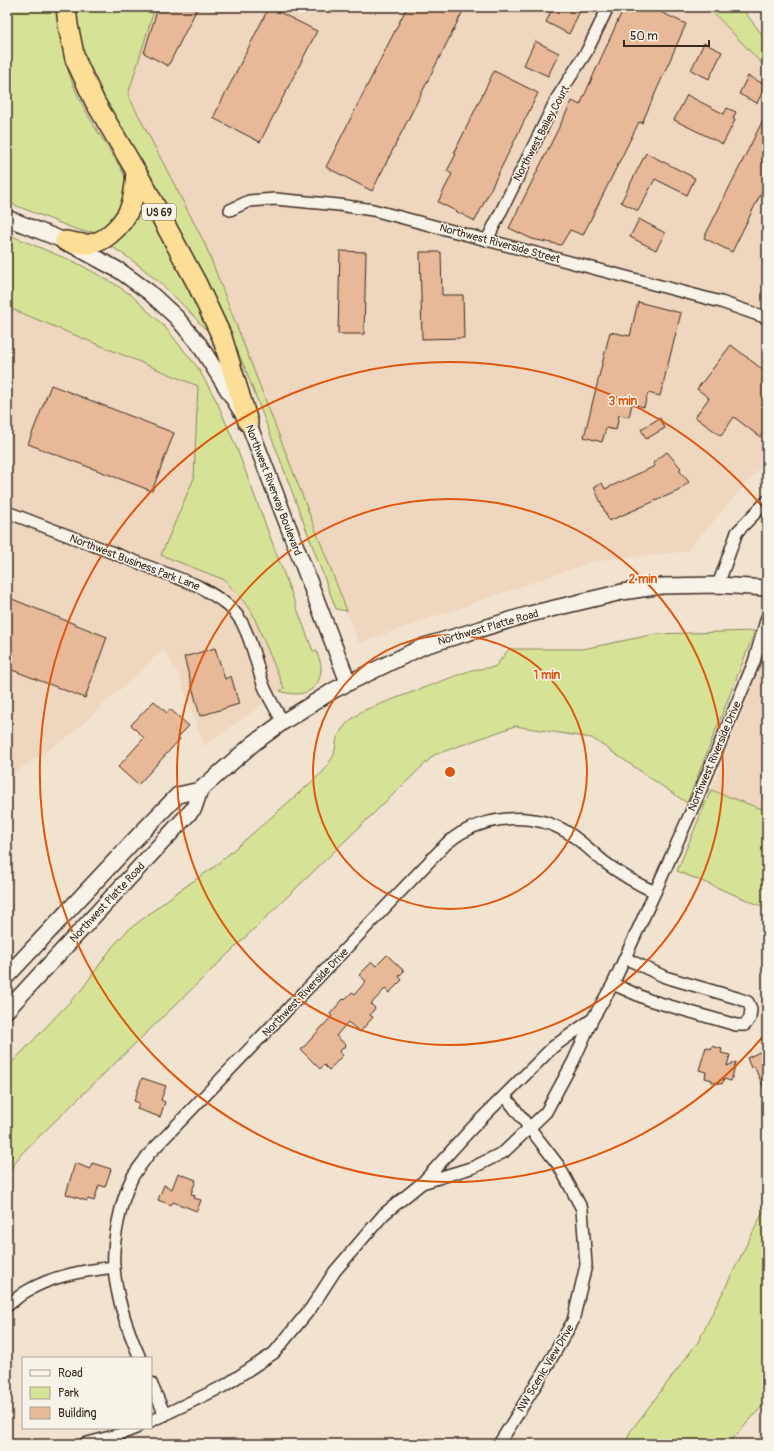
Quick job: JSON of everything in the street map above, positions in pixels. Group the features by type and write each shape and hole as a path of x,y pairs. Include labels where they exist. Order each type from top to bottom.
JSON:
{"highway":[{"name":"US 69","path":"66,7 75,59 95,102 177,245 222,337 248,422"},
{"path":"65,242 90,244 105,239 118,228 128,214 134,199 136,172"}],"main road":[{"name":"Northwest Riverway Boulevard","path":"7,218 65,242 120,271 148,292 176,317 199,344 248,422 348,682"},
{"name":"Northwest Platte Road","path":"7,976 178,795 200,790 254,743 283,722 348,682 424,646 530,614 638,589 662,586 718,585 767,588"},
{"name":"Northwest Platte Road","path":"7,1010 194,808 200,790"}],"street":[{"name":"Northwest Bailey Court","path":"487,240 557,98 587,51 608,7"},
{"name":"Northwest Riverside Street","path":"230,210 249,201 275,199 339,204 373,210 721,302 767,318"},
{"path":"718,585 737,532 767,501"},
{"name":"Northwest Business Park Lane","path":"7,512 196,585 212,594 228,606 241,620 252,646 263,685 283,722"},
{"name":"Northwest Riverside Drive","path":"422,1183 474,1167 504,1152 546,1112 574,1060 592,1020 613,984 656,892 754,662 767,617"},
{"name":"Northwest Riverside Drive","path":"140,1357 131,1340 121,1304 114,1267 116,1230 123,1202 132,1178 148,1155 446,844 460,833 491,822 513,818 534,820 552,825 567,833 634,883 656,892"},
{"path":"613,984 649,1000 736,1025 745,1025 750,1018 751,1008 748,1002 665,977 625,958"},
{"path":"152,1421 224,1386 274,1353 311,1308 335,1271 384,1214 422,1183 472,1128 553,1047 592,1020"},
{"name":"NW Scenic View Drive","path":"499,1444 540,1378 573,1320 586,1265 582,1209 559,1166 505,1096"},
{"path":"7,1306 26,1291 44,1282 67,1274 114,1267"},
{"path":"152,1385 165,1415"},
{"path":"84,1444 134,1429"}],"shaded area":[{"path":"155,7 708,7 767,69 767,460 687,551 594,561 359,643 205,244 128,95"},
{"path":"7,307 198,386 194,478 162,555 225,580 251,610 284,688 204,746 180,677 163,649 73,733 7,778"},
{"path":"767,651 767,811 711,790"}],"green space":[{"path":"7,7 56,7 62,49 79,99 122,170 127,182 123,207 101,231 86,232 75,229 7,202"},
{"path":"73,7 155,7 128,95 205,244 347,611 336,609 244,366 223,319 84,68"},
{"path":"708,7 741,7 767,41 767,69"},
{"path":"144,200 208,328 205,329 160,283 136,263 109,245"},
{"path":"7,234 77,263 130,294 165,327 198,368 217,402 237,449 313,651 316,650 321,666 320,676 317,683 308,692 294,694 280,691 284,688 251,610 225,580 161,555 194,478 198,386 7,307"},
{"path":"755,631 687,803 592,738 515,726 434,755 22,1153 7,1175 7,1068 82,989 113,946 127,931 176,893 214,867 323,772 334,755 337,738 341,731 347,723 362,711 472,670 495,667 509,649 583,649 656,634"},
{"path":"711,790 767,811 767,910 764,907 677,871"},
{"path":"767,1204 767,1401 728,1444 625,1444 630,1432 698,1342"}],"building":[{"path":"158,7 198,7 168,66 144,53"},
{"path":"269,7 317,31 260,142 213,118"},
{"path":"407,7 465,7 372,191 326,167"},
{"path":"553,7 582,7 569,34 546,22"},
{"path":"624,7 650,7 686,24 642,123 639,122 583,235 570,230 561,245 532,239 509,228 572,101 580,105"},
{"path":"535,41 559,53 548,76 524,65"},
{"path":"704,43 722,52 709,79 691,70"},
{"path":"494,71 538,93 475,221 438,202 452,174 447,171 456,154 454,153"},
{"path":"748,76 766,85 757,103 739,94"},
{"path":"687,95 724,114 727,108 736,112 733,119 735,120 723,144 674,120"},
{"path":"767,112 767,181 732,252 704,238"},
{"path":"646,153 695,178 687,195 655,179 638,211 621,202"},
{"path":"639,219 665,233 656,250 630,237"},
{"path":"340,251 366,252 364,334 338,334"},
{"path":"420,252 441,252 442,295 463,295 464,338 422,339"},
{"path":"638,302 681,313 660,396 648,393 644,407 632,404 629,417 619,415 616,430 606,428 602,442 584,437 610,332 630,336"},
{"path":"731,345 767,373 767,428 760,437 734,417 721,436 695,417 709,398 697,389"},
{"path":"51,385 174,433 152,491 28,444"},
{"path":"660,418 665,428 646,439 641,429"},
{"path":"667,452 681,468 679,470 689,482 678,491 609,521 594,487 602,483 605,489 655,466 653,463"},
{"path":"7,597 107,637 85,698 7,668"},
{"path":"215,648 225,679 231,676 239,704 200,716 184,657"},
{"path":"154,701 167,713 170,709 189,726 178,737 180,739 138,785 118,767 144,738 131,725"},
{"path":"387,955 404,971 399,976 402,980 389,993 385,989 371,1004 375,1008 370,1015 373,1017 360,1032 348,1022 336,1036 346,1045 339,1052 343,1055 329,1070 324,1065 320,1069 301,1050 332,1016 330,1014 343,999 344,1000 352,992 355,994 366,981 359,975 372,962 376,966"},
{"path":"712,1046 722,1049 721,1053 730,1055 727,1066 736,1062 731,1081 724,1079 722,1084 712,1082 712,1080 705,1078 706,1072 699,1070 706,1047 711,1049"},
{"path":"764,1050 767,1056 767,1095 754,1066 751,1068 747,1058"},
{"path":"142,1078 166,1086 161,1100 165,1102 160,1117 137,1109 139,1103 134,1101"},
{"path":"75,1163 90,1169 92,1163 111,1169 105,1187 99,1185 94,1201 88,1199 87,1201 66,1194"},
{"path":"178,1173 196,1180 191,1194 195,1195 194,1198 201,1200 197,1211 173,1202 171,1205 158,1200 164,1185 172,1189"}]}
